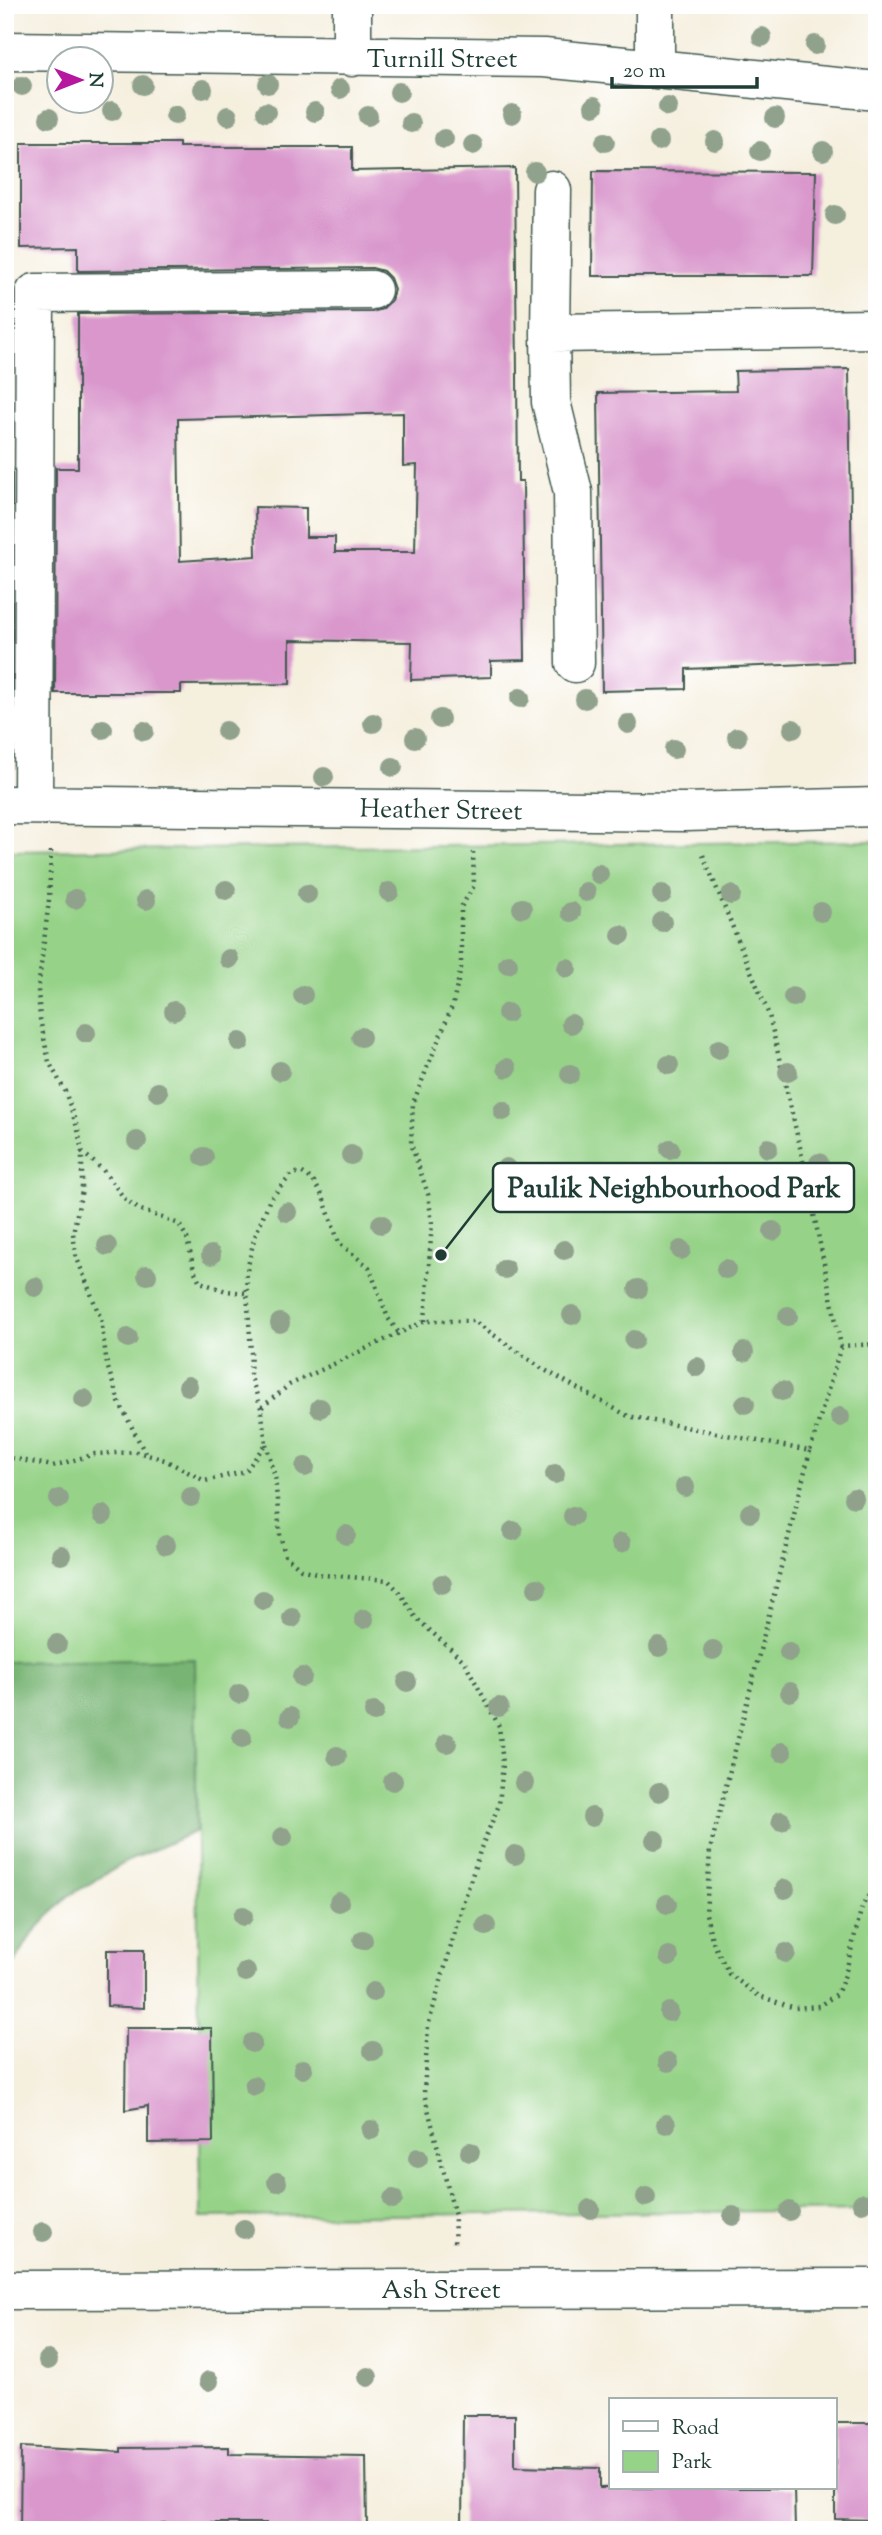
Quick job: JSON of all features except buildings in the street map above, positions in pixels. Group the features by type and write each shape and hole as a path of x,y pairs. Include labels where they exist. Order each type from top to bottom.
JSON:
{"street":[{"path":"352,5 352,57"},
{"path":"655,5 655,68"},
{"name":"Turnill Street","path":"5,51 544,58 877,92"},
{"path":"552,190 551,402 573,492 575,663"},
{"path":"31,805 20,293 372,290"},
{"path":"550,333 877,329"},
{"name":"Heather Street","path":"31,805 685,812 877,807"},
{"name":"Ash Street","path":"5,2290 877,2288"}],"path":[{"path":"31,805 49,900 38,990 40,1019 49,1062 65,1091 82,1152 82,1190 73,1233 76,1256 101,1319 107,1365 119,1402 146,1454"},
{"path":"425,1321 432,1223 428,1194 411,1144 411,1120 413,1103 453,1004 461,968 461,907 474,886 471,810"},
{"path":"685,812 769,1015 802,1156 841,1346 810,1451 710,1850 706,1914 712,1940 729,1974 759,1996 795,2008 819,2006 836,1994 845,1975 862,1906 877,1883"},
{"path":"82,1152 103,1170 124,1198 138,1209 178,1224 187,1238 194,1270 200,1282 226,1291 246,1293"},
{"path":"399,1333 388,1318 369,1267 339,1243 323,1197 313,1180 301,1172 292,1174 270,1199 254,1239 246,1275 250,1374 261,1408 266,1443 275,1476 280,1535 285,1555 301,1569 323,1574 388,1580 401,1594 415,1617 464,1661 499,1726 503,1764 499,1805 464,1900 428,2026 424,2093 455,2216 453,2289"},
{"path":"261,1408 289,1385 425,1321 474,1321 541,1368 628,1416 810,1451"},
{"path":"841,1346 877,1344"},
{"path":"5,1457 53,1466 95,1454 137,1452 165,1460 205,1481 246,1471 266,1443"}],"green space":[{"path":"877,841 877,2210 201,2217 195,1660 5,1662 5,851"},
{"path":"195,1659 196,1831 128,1861 67,1897 31,1935 5,1980 5,1662"}],"place":[{"name":"Paulik Neighbourhood Park","path":"441,1255"}]}
